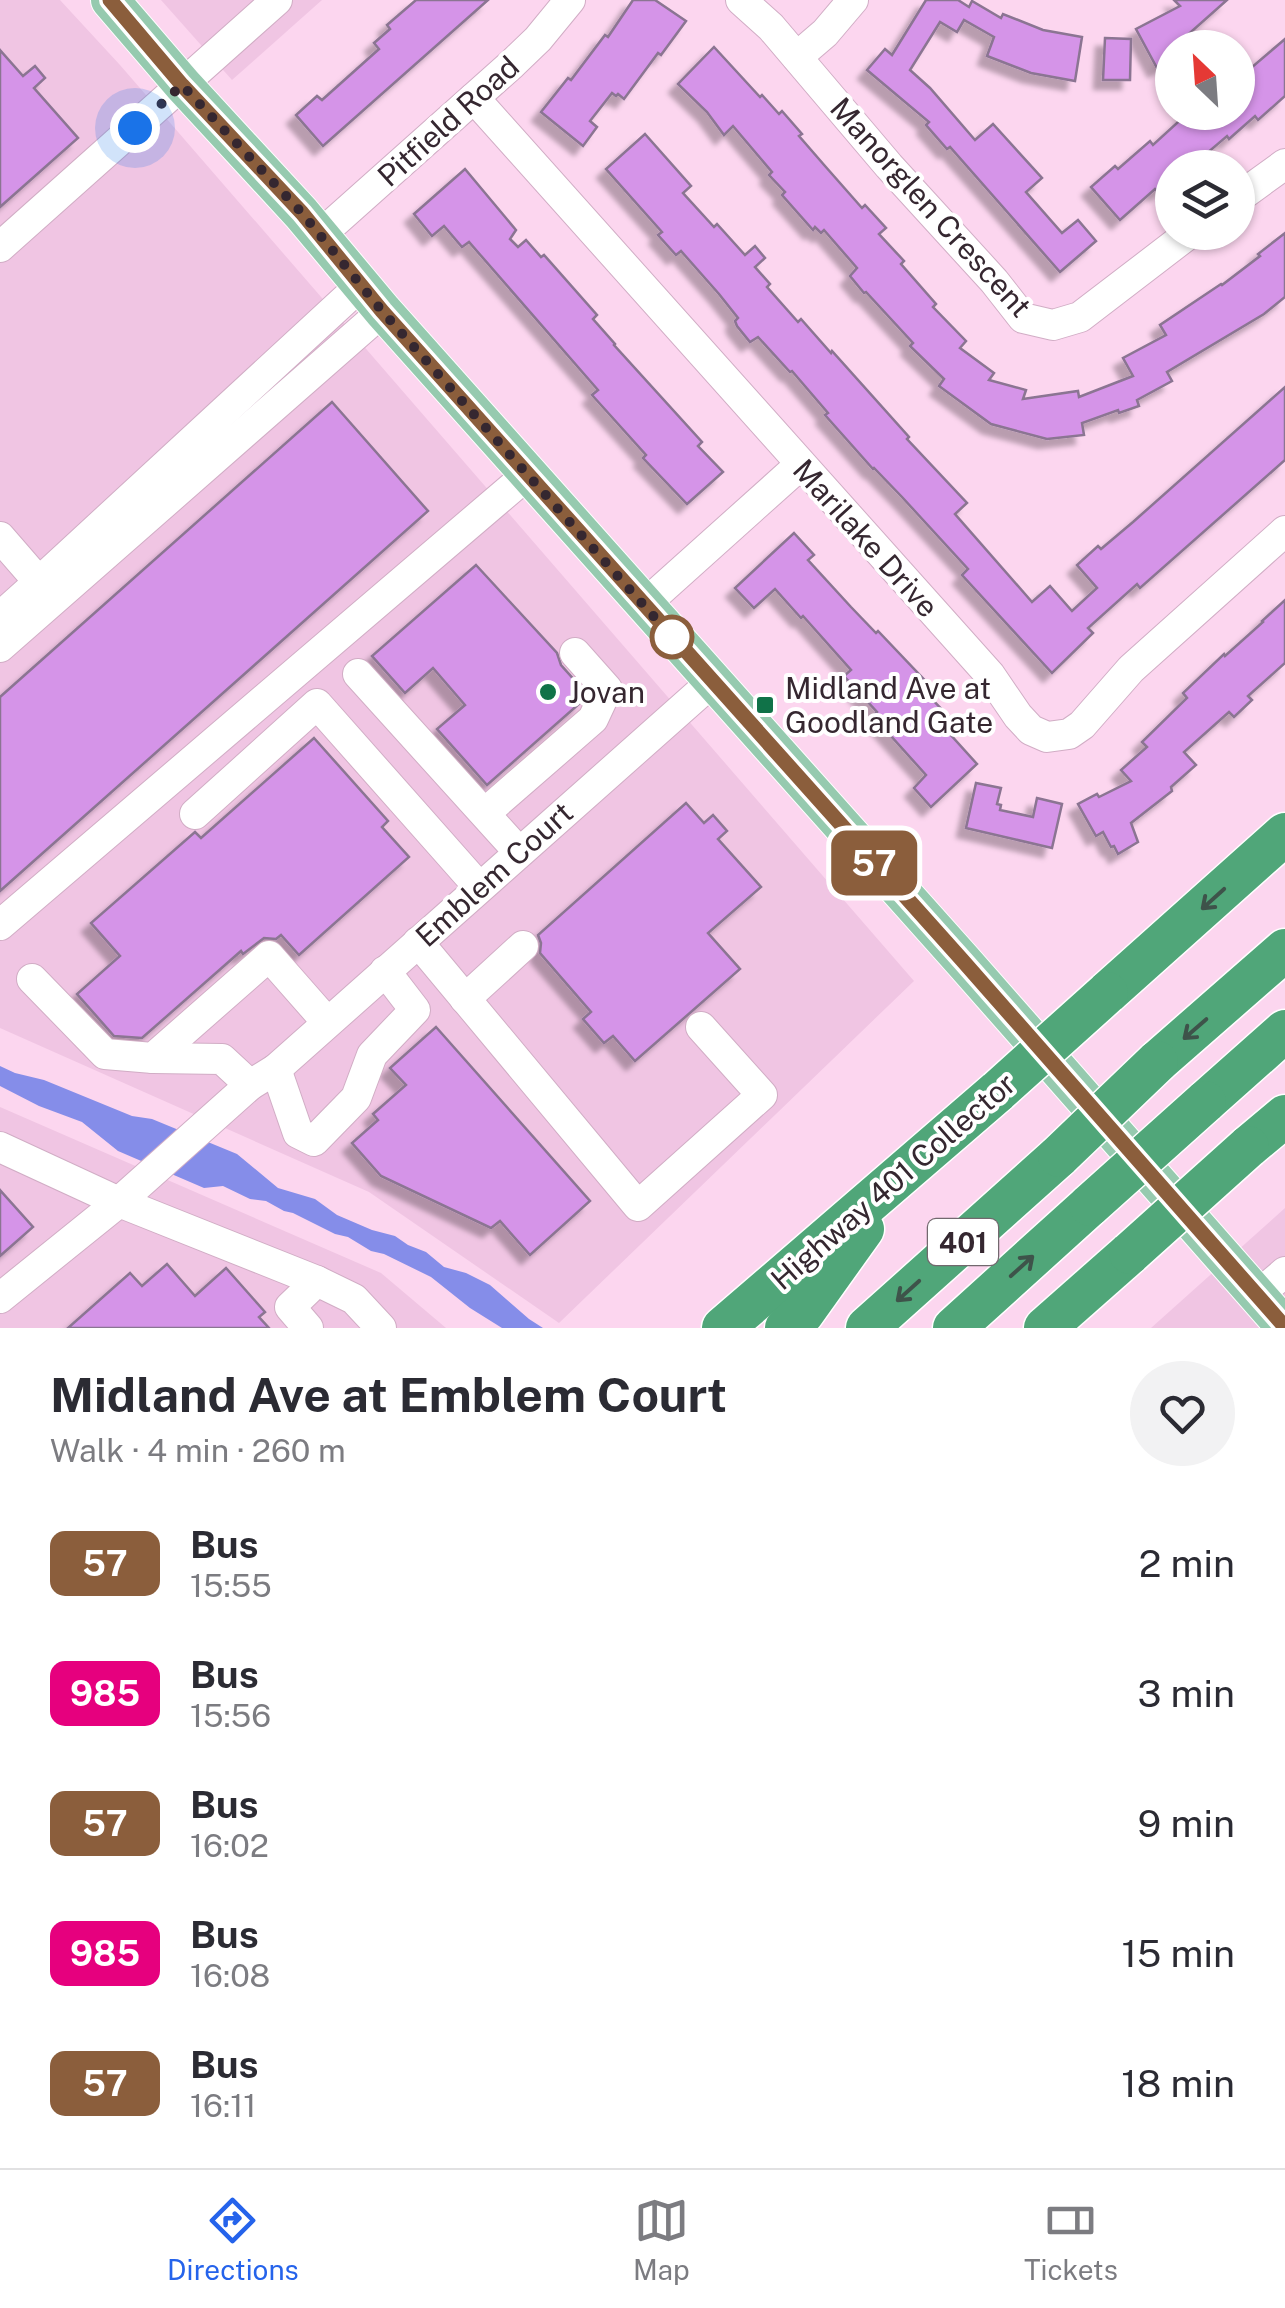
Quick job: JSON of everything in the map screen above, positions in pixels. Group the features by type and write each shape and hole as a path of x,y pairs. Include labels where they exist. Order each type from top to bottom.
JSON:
{"highway":[{"name":"Highway 401 Collector","path":"723,1328 998,1091 1285,834"},
{"name":"401","path":"867,1328 1285,950"},
{"name":"401","path":"954,1328 1285,1031"},
{"path":"1046,1328 1285,1116"},
{"path":"786,1328 803,1312 904,1172"}],"main road":[{"path":"110,0 644,605 1271,1284 1285,1328"}],"street":[{"path":"0,246 277,0"},
{"name":"Pitfield Road","path":"319,236 538,39 570,0"},
{"name":"Manorglen Crescent","path":"740,0 798,57 1024,318 1053,325 1066,323 1167,250"},
{"path":"798,57 853,0"},
{"name":"Marilake Drive","path":"474,98 990,675 1031,730 1047,737 1069,734 1082,724 1131,669 1285,532"},
{"path":"1255,186 1285,164"},
{"path":"0,617 372,298"},
{"path":"0,647 372,298"},
{"path":"644,605 800,465"},
{"path":"0,925 528,474"},
{"path":"0,538 39,582"},
{"path":"485,813 593,719 607,690 575,653"},
{"path":"358,674 519,852"},
{"name":"Emblem Court","path":"0,1298 327,1022 713,680"},
{"path":"194,814 317,704 479,887"},
{"path":"593,719 626,756"},
{"path":"418,942 638,1206 762,1095 701,1027"},
{"path":"465,999 523,946"},
{"path":"153,1058 269,956 327,1022"},
{"path":"32,979 105,1054 222,1058 263,1077 298,1132 314,1141 356,1098 372,1056 415,1010 386,970"},
{"path":"0,1147 118,1202 354,1299 381,1328"},
{"path":"308,1328 290,1308 317,1282"}],"shaded area":[{"path":"0,0 60,0 914,981 559,1323 369,1192 0,1028"},
{"path":"161,0 322,0 232,80"},
{"path":"0,1107 381,1273 446,1328 0,1328"},
{"path":"1285,1208 1285,1328 1151,1328"}],"water":[{"path":"0,1066 132,1116 152,1119 237,1154 278,1188 315,1199 337,1215 395,1236 426,1252 444,1267 490,1285 543,1328 502,1328 431,1277 348,1237 266,1201 250,1199 223,1186 204,1188 118,1151 82,1122 0,1086"}],"building":[{"path":"416,0 488,0 323,146 296,115 317,96 322,100 379,49 374,43 390,29 387,25"},
{"path":"633,0 655,0 686,21 624,99 612,93 590,121 597,127 583,146 541,112 605,35 608,37"},
{"path":"926,0 958,0 969,7 972,1 1001,18 1003,14 1043,30 1082,37 1075,81 1031,73 987,56 994,37 964,20 957,32 940,22 910,70 975,140 993,124 1042,178 1026,192 1062,233 1078,220 1096,241 1060,272 926,125 929,122 867,70 885,49 892,55"},
{"path":"1174,0 1227,0 1193,30 1155,30 1155,64 1136,29 1180,6"},
{"path":"1105,38 1131,39 1130,80 1103,80"},
{"path":"1285,39 1285,96 1258,120 1255,116 1255,65"},
{"path":"714,47 760,97 779,114 782,111 862,208 865,205 886,228 879,234 936,304 933,307 966,341 960,348 994,373 989,380 1026,390 1023,399 1078,391 1079,397 1133,376 1123,358 1166,335 1160,325 1222,285 1285,233 1285,297 1264,314 1167,372 1172,381 1137,400 1139,406 1082,423 1084,435 1047,439 991,424 939,386 944,379 850,276 857,268 824,230 813,230 782,195 785,192 769,175 772,172 733,126 724,135 678,84"},
{"path":"0,50 23,76 35,66 45,78 34,88 78,138 0,207"},
{"path":"1169,130 1239,130 1211,150 1155,150 1155,189 1120,220 1091,187 1150,141 1153,145"},
{"path":"645,134 691,186 683,193 714,227 717,224 745,255 755,246 765,258 755,267 770,284 767,287 798,322 801,319 832,351 967,503 955,514 1032,602 1050,586 1072,611 1097,588 1077,565 1133,522 1285,387 1285,460 1140,588 1137,584 1088,628 1093,633 1052,673 962,575 968,569 825,415 828,413 792,371 758,337 750,342 719,294 681,251 676,255 658,235 662,232 606,169"},
{"path":"465,169 516,230 510,239 518,247 526,240 541,257 544,255 597,315 593,319 614,345 702,442 698,446 723,472 687,504 592,395 598,390 469,242 462,247 444,226 432,236 414,214"},
{"path":"332,402 428,511 0,891 0,697"},
{"path":"794,533 814,555 808,560 934,690 928,695 957,725 949,733 977,764 931,807 914,788 926,775 873,716 877,712 844,676 851,670 803,616 775,589 754,608 735,588"},
{"path":"476,565 557,653 561,665 585,692 580,703 487,785 437,729 465,705 433,668 405,693 372,656"},
{"path":"1285,600 1285,663 1248,696 1252,700 1234,717 1229,712 1184,752 1196,765 1171,787 1172,791 1131,823 1138,842 1118,854 1103,832 1096,836 1078,804 1131,781 1121,770 1147,747 1142,742 1187,698 1183,693"},
{"path":"314,738 388,821 382,827 409,857 299,955 281,935 276,939 264,938 243,954 241,951 142,1038 114,1036 77,994 120,956 91,923 195,832 201,838"},
{"path":"976,783 1001,788 997,804 1001,805 1000,810 1033,817 1037,798 1062,804 1052,848 966,828"},
{"path":"686,803 704,823 713,815 727,831 718,839 761,887 708,933 740,969 635,1061 613,1036 604,1043 583,1019 591,1012 540,953 538,935"},
{"path":"436,1027 590,1201 530,1255 500,1221 491,1228 381,1176 352,1143 378,1120 373,1114 406,1085 390,1068"},
{"path":"0,1190 33,1227 0,1256"},
{"path":"167,1264 195,1296 226,1268 265,1312 259,1317 269,1328 68,1328 130,1273 142,1286"}],"bus line":[{"name":"57","path":"110,0 1285,1327"}],"place":[{"name":"Jovan","path":"548,692"},
{"name":"Midland Ave at Goodland Gate","path":"765,705"}],"route":[{"path":"135,128 182,85 302,213 382,311 672,637"}]}
